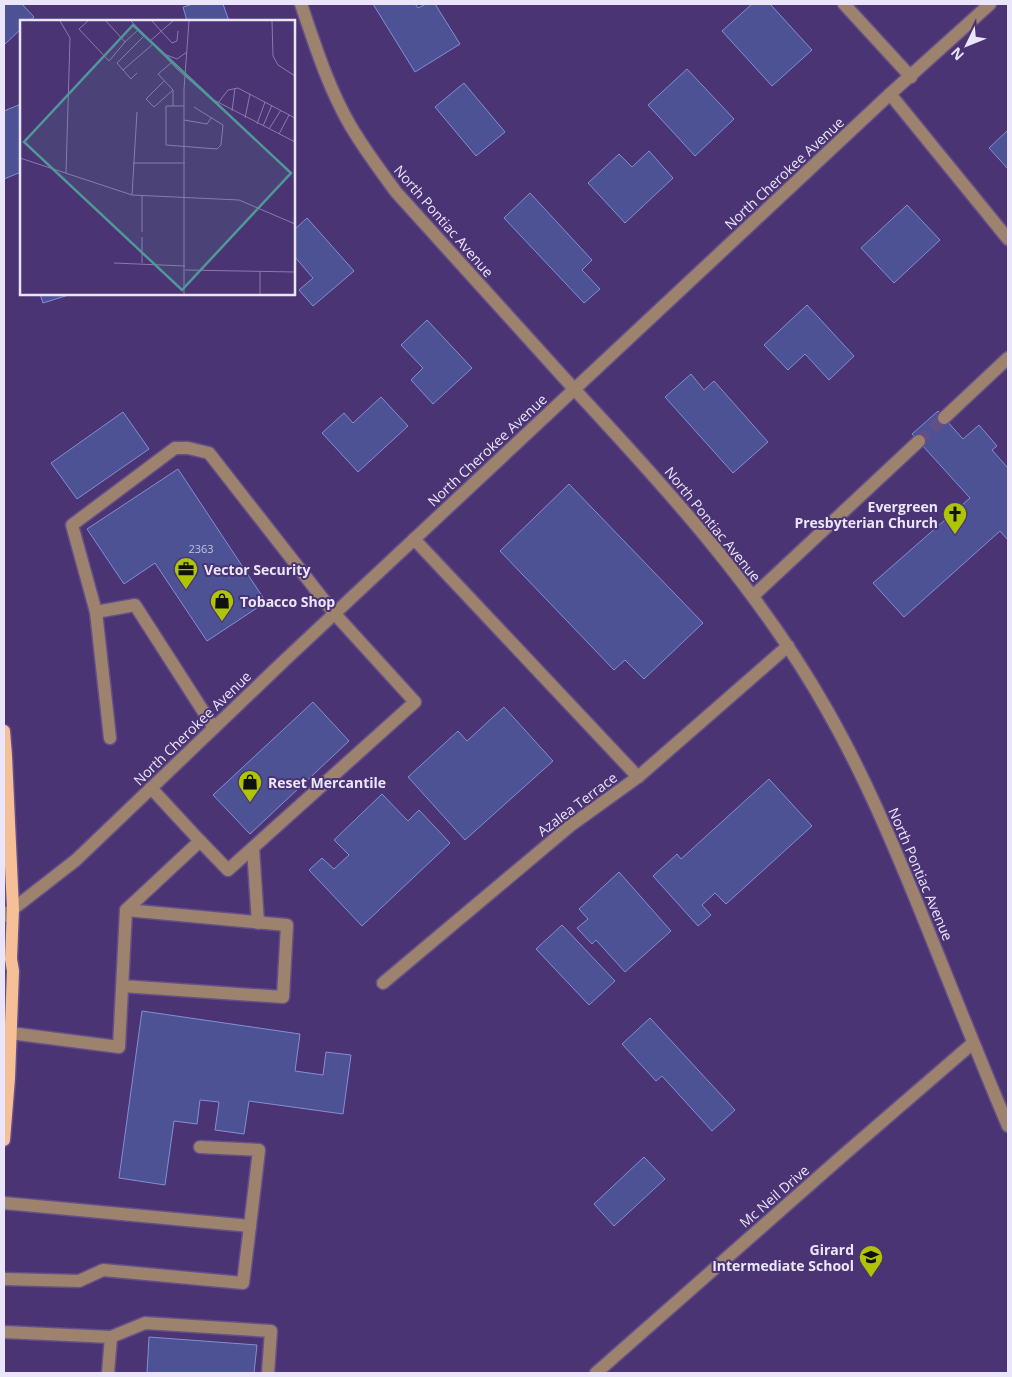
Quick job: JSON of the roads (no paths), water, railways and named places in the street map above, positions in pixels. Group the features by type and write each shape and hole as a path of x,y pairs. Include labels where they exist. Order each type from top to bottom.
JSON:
{"main road":[{"path":"4,731 8,912 13,972 4,1133"}],"street":[{"name":"North Pontiac Avenue","path":"301,4 330,86 350,125 370,157 396,192 696,524 753,596 788,646 827,709 884,822 1008,1126"},
{"path":"844,4 911,77"},
{"name":"North Cherokee Avenue","path":"8,912 76,860 334,613 574,388 890,94 990,4"},
{"path":"890,94 1008,239"},
{"path":"944,418 1008,358"},
{"path":"753,596 919,441"},
{"path":"110,738 96,612 72,525 175,448 188,448 209,453 334,613 415,702 228,870 151,788"},
{"path":"414,539 638,777"},
{"path":"96,612 135,605 214,728"},
{"name":"Azalea Terrace","path":"383,983 570,826 638,777 788,646"},
{"path":"10,1033 119,1047 126,910 200,841"},
{"path":"253,848 258,923"},
{"path":"122,986 283,997 287,925 126,910"},
{"name":"Mc Neil Drive","path":"596,1373 832,1164 973,1043"},
{"path":"4,1279 78,1281 103,1270 243,1283 259,1150 200,1148"},
{"path":"4,1202 250,1226"},
{"path":"4,1332 111,1338 145,1323 271,1331 268,1373"},
{"path":"108,1373 111,1338"}],"tunnel":[{"path":"919,441 944,418"}],"place":[{"name":"Evergreen Presbyterian Church","path":"955,535"},
{"name":"Vector Security","path":"186,590"},
{"name":"Tobacco Shop","path":"222,622"},
{"name":"Reset Mercantile","path":"250,803"},
{"name":"Girard Intermediate School","path":"871,1278"}]}
